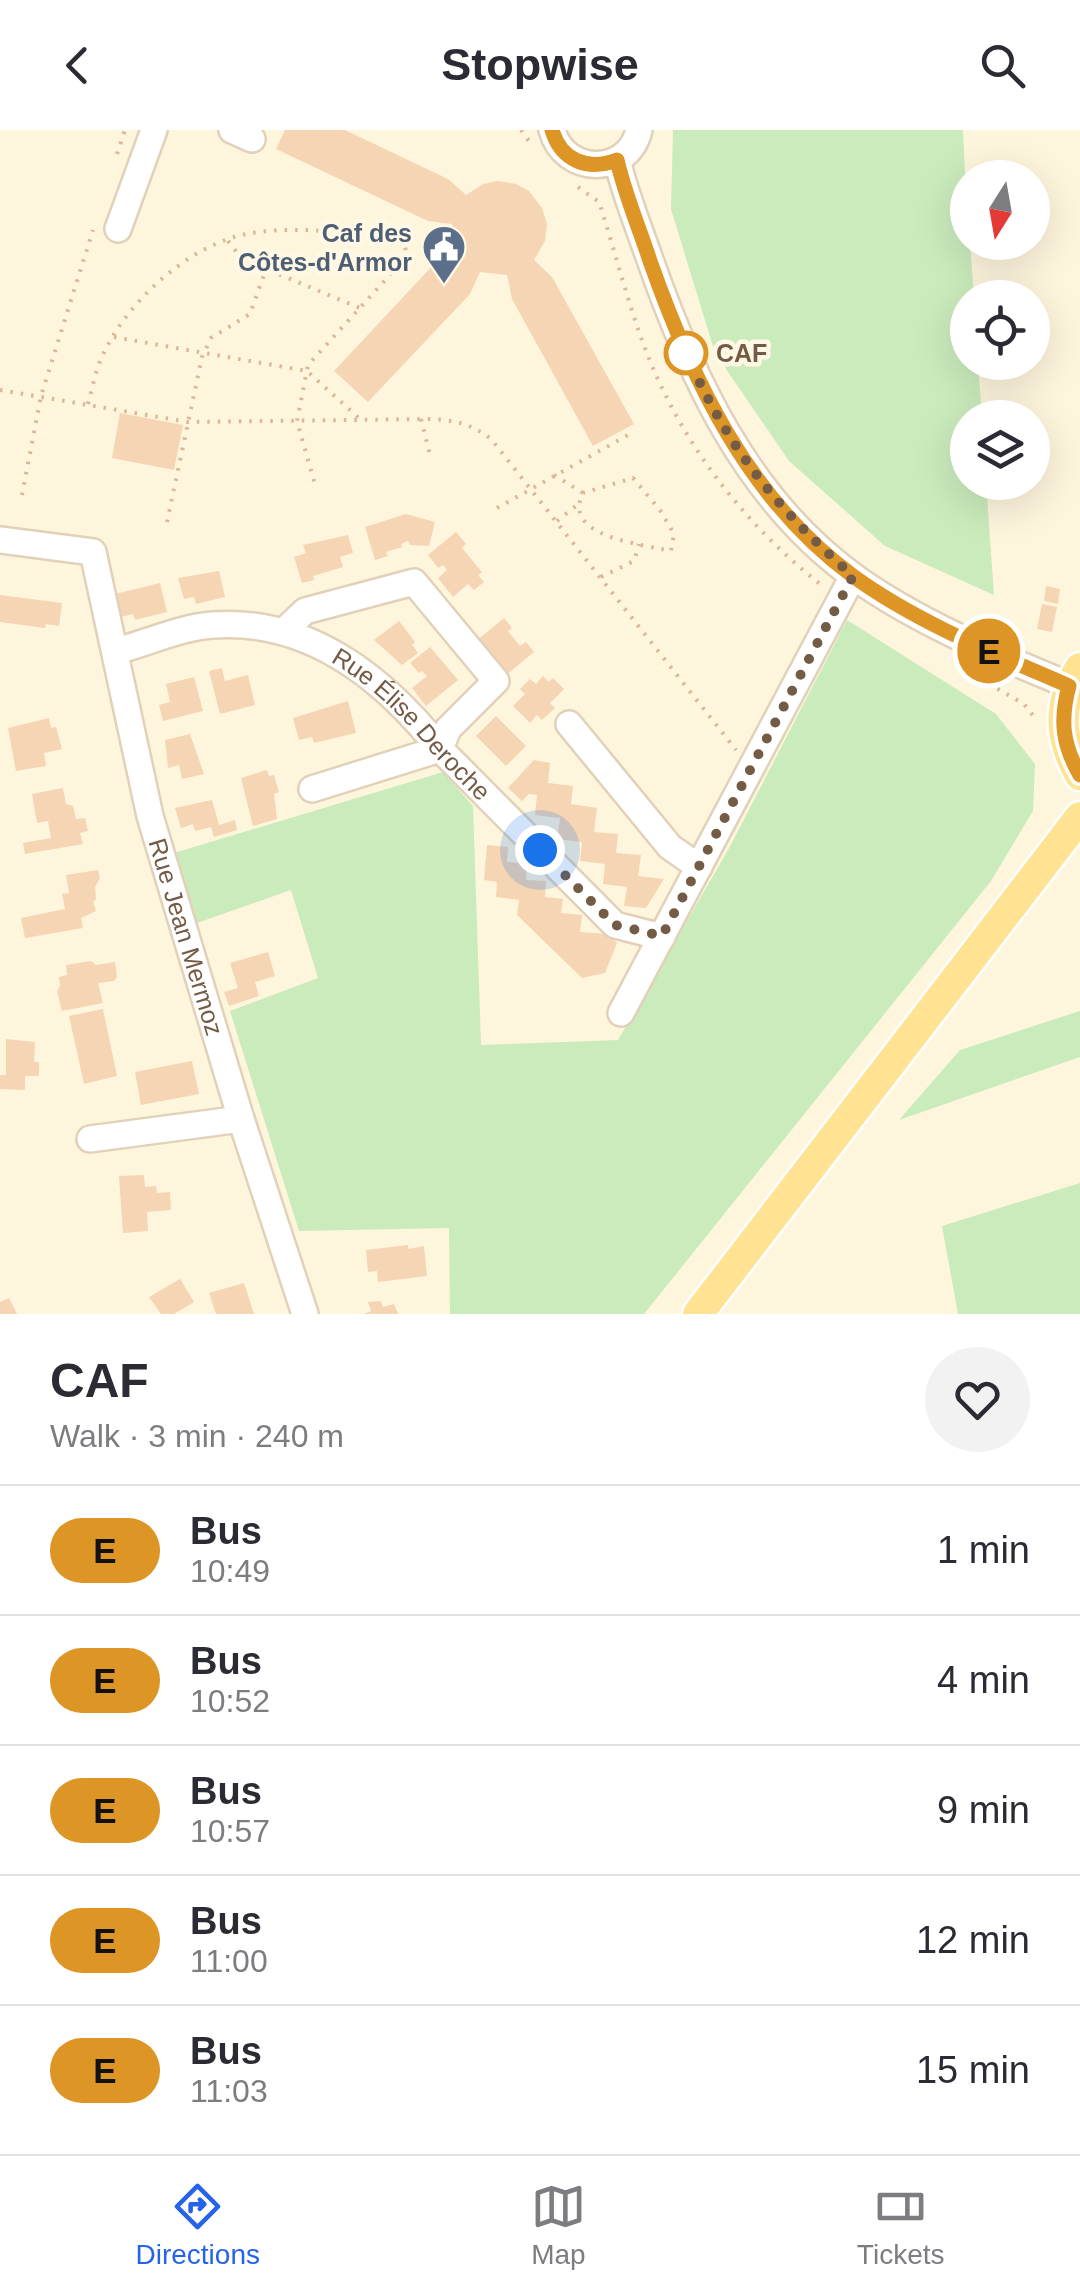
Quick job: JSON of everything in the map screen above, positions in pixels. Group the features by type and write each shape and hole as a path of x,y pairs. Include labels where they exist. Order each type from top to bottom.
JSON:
{"main road":[{"path":"1075,677 1063,708 1062,732 1069,756 1080,774"},
{"path":"698,1314 1080,817"}],"street":[{"path":"106,228 154,130"},
{"path":"552,130 560,150 572,160 602,166 629,151 639,130"},
{"path":"617,160 624,191 698,383 727,434 772,498 802,532 853,576 953,634 1075,677"},
{"name":"Rue Jean Mermoz","path":"0,540 93,552 150,816 241,1119 305,1314"},
{"path":"620,1013 853,576"},
{"path":"284,631 305,611 414,582 496,680 448,730 440,750 312,789"},
{"name":"Rue Élise Deroche","path":"116,652 209,625 284,631 328,648 366,673 422,727 440,750 615,925 662,936"},
{"path":"569,724 670,847 700,866"},
{"path":"90,1139 241,1119"}],"path":[{"path":"112,169 125,130"},
{"path":"22,496 41,396 106,228"},
{"path":"88,404 101,359 114,337 155,285 194,252 243,234 322,230 404,242 407,256 308,366 297,420 316,488"},
{"path":"228,240 242,259 360,308"},
{"path":"167,522 204,352 211,338 250,314 266,268"},
{"path":"114,337 307,371 361,420"},
{"path":"0,390 188,422 457,420 474,426 491,438 752,769"},
{"path":"421,420 430,455"},
{"path":"497,508 628,435"},
{"path":"554,475 583,493"},
{"path":"556,522 577,505 583,493 633,478 674,534 671,551 595,532 578,516 577,505"},
{"path":"599,578 634,561 640,544"},
{"path":"955,664 1024,704 1038,721"}],"green space":[{"path":"673,130 963,130 964,160 950,160 950,260 971,260 973,280 950,280 950,380 979,380 981,400 950,400 950,500 987,500 994,595 885,546 789,461 715,353 671,209"},
{"path":"847,620 996,714 1035,764 1033,811 991,881 644,1314 450,1314 449,1228 299,1231 230,1011 318,978 291,890 197,923 174,853 443,772 473,806 481,1045 618,1040 728,850"},
{"path":"1080,1011 1080,1057 899,1120 960,1050"},
{"path":"1080,1183 1080,1314 958,1314 942,1226"}],"building":[{"name":"Caf des Côtes-d'Armor","path":"285,130 345,130 448,179 466,195 483,184 498,181 529,191 542,208 547,224 545,241 534,260 552,277 634,424 593,446 512,299 507,275 480,272 470,294 368,402 334,371 436,262 457,251 452,224 428,221 276,149"},
{"path":"120,413 183,425 174,470 112,458"},
{"path":"406,514 435,522 429,546 410,545 408,541 386,552 388,556 375,560 365,527"},
{"path":"456,532 466,544 462,548 482,572 478,575 484,582 474,590 468,584 453,597 438,578 447,570 443,565 438,568 428,555"},
{"path":"348,535 353,553 340,557 343,567 302,583 294,557 306,553 303,545"},
{"path":"219,571 225,597 196,604 194,597 184,599 178,578"},
{"path":"160,583 167,612 135,620 133,614 121,617 115,594"},
{"path":"1046,586 1060,589 1058,604 1044,601"},
{"path":"0,595 62,603 59,626 0,622"},
{"path":"1042,604 1057,607 1052,632 1037,629"},
{"path":"504,618 520,646 526,642 534,652 505,676 476,641"},
{"path":"399,621 415,642 412,645 418,653 402,665 374,640"},
{"path":"430,647 458,680 426,706 412,688 427,676 410,663"},
{"path":"222,668 225,681 248,675 255,705 220,714 209,671"},
{"path":"543,676 549,682 553,678 564,689 550,703 555,708 542,720 537,715 530,723 513,706 525,694 520,689 530,679 536,684"},
{"path":"194,677 203,711 163,721 159,705 170,702 166,684"},
{"path":"348,701 356,733 314,743 312,737 299,740 293,718"},
{"path":"496,716 526,746 506,766 476,736"},
{"path":"49,718 62,749 44,753 46,766 16,771 8,728"},
{"path":"190,734 204,774 182,779 179,765 168,768 165,740"},
{"path":"534,760 550,763 548,783 573,786 571,804 597,808 594,832 618,834 616,853 641,855 638,876 664,879 646,908 624,906 627,887 603,884 605,864 580,861 582,842 557,839 560,818 535,815 537,795 529,794 522,801 508,788"},
{"path":"267,770 269,776 274,775 279,792 274,794 277,819 253,826 241,778"},
{"path":"63,788 66,804 73,806 76,819 85,818 88,831 80,833 83,844 25,854 23,843 51,838 48,821 37,823 32,794"},
{"path":"212,800 219,825 235,820 237,830 214,837 211,827 195,831 193,824 181,828 175,808"},
{"path":"487,845 508,847 507,862 527,864 526,880 546,881 545,897 563,899 561,913 582,915 580,932 608,934 617,943 605,973 582,978 517,915 519,900 496,897 497,882 484,880"},
{"path":"98,870 100,878 93,901 96,911 81,918 83,928 25,938 21,918 65,909 62,894 69,893 66,875"},
{"path":"268,952 275,976 255,982 259,996 229,1006 224,992 238,988 230,963"},
{"path":"91,961 96,965 115,962 114,981 98,983 103,1003 62,1011 57,991 59,977 67,975 66,965"},
{"path":"103,1009 117,1076 84,1084 69,1016"},
{"path":"6,1039 35,1042 34,1062 39,1062 39,1076 25,1076 25,1090 0,1089 0,1075 6,1075"},
{"path":"192,1061 199,1094 141,1105 135,1072"},
{"path":"144,1175 145,1187 156,1186 157,1193 170,1192 171,1210 147,1212 148,1231 123,1233 119,1176"},
{"path":"408,1245 408,1249 424,1246 427,1276 378,1282 377,1271 368,1272 366,1250"},
{"path":"180,1279 194,1302 174,1314 161,1314 149,1297"},
{"path":"244,1283 254,1314 216,1314 209,1293"},
{"path":"9,1298 17,1314 0,1314 0,1302"},
{"path":"381,1301 383,1307 394,1304 398,1314 364,1314 371,1311 368,1302"}],"bus line":[{"name":"E","path":"552,130 560,150 572,160 602,166 617,160 624,191 698,383 727,434 772,498 802,532 853,576 953,634 1069,686 1062,732 1080,775"}],"place":[{"name":"Caf des Côtes-d'Armor","path":"444,285"},
{"name":"CAF","path":"686,353"}],"route":[{"path":"540,850 615,925 662,936 853,576 802,532 752,472 698,383 686,353"}]}
